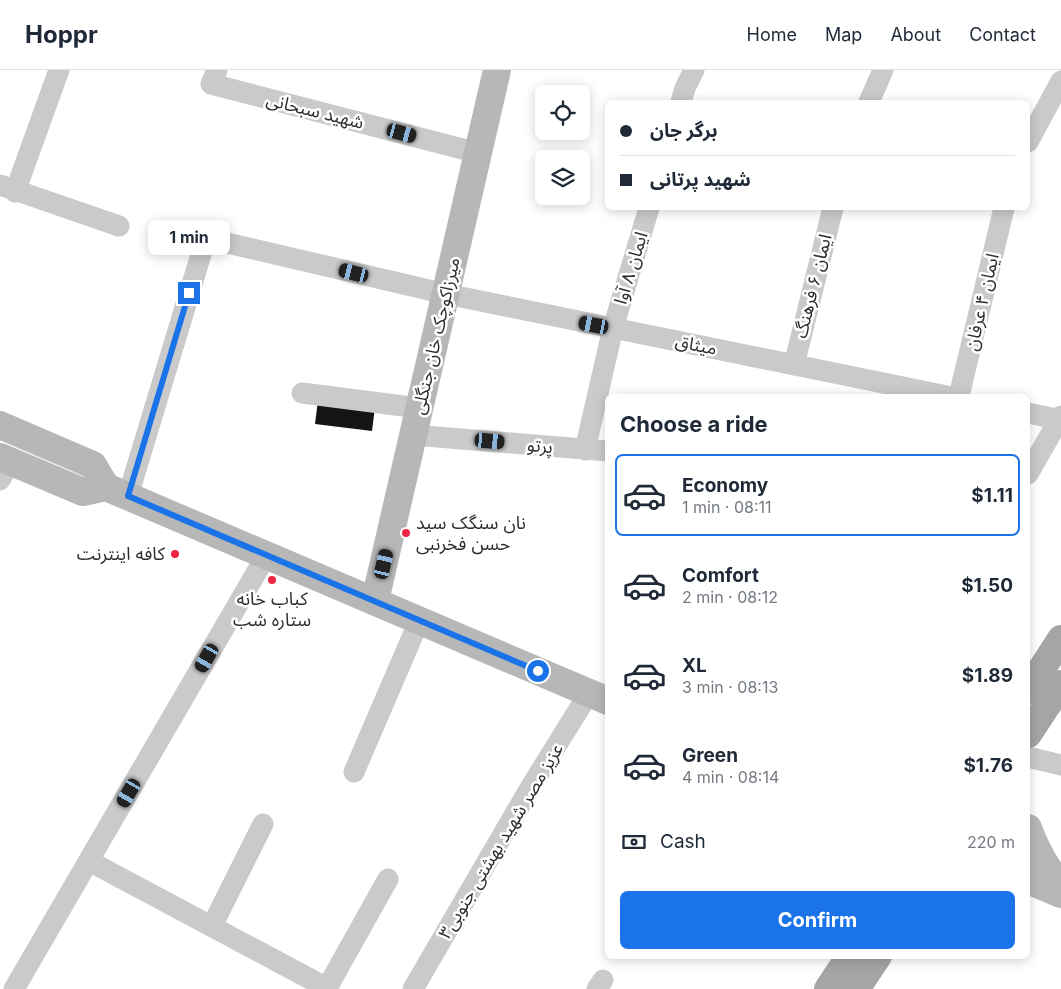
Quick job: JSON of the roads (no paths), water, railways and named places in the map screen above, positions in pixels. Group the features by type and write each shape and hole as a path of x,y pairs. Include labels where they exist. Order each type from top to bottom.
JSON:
{"main road":[{"name":"میرزاکوچک خان جنگلی","path":"375,601 497,70"},
{"path":"0,425 93,465 117,492"},
{"path":"3,467 83,492 117,492 598,697"},
{"path":"1030,687 1061,639"},
{"path":"1030,731 1061,684"},
{"path":"1030,834 1034,846 1061,887"},
{"path":"1030,881 1061,896"},
{"path":"1030,896 1061,896"},
{"path":"828,989 848,959"},
{"path":"856,989 876,959"}],"street":[{"path":"59,70 8,188 119,226"},
{"path":"682,100 694,70"},
{"path":"870,100 883,70"},
{"name":"شهید سبحانی","path":"214,77 478,153"},
{"path":"1030,138 1061,81"},
{"name":"ایمان ۸ آوا","path":"586,450 613,328 648,210"},
{"name":"ایمان ۶ فرهنگ","path":"794,365 833,210"},
{"name":"ایمان ۴ عرفان","path":"959,394 1004,210"},
{"name":"میثاق","path":"174,233 206,238 446,294 937,394"},
{"path":"117,492 206,238"},
{"path":"302,393 420,408"},
{"path":"1030,413 1060,418 1030,470"},
{"name":"پرتو","path":"413,435 605,452"},
{"path":"14,989 266,556"},
{"path":"354,772 419,620"},
{"name":"عزیز مصر شهید بهشتی جنوبی۳","path":"414,989 530,788 598,697"},
{"path":"1030,757 1061,765"},
{"path":"212,926 263,824"},
{"path":"89,861 328,989 388,879"}],"place":[{"name":"نان سنگک سید حسن فخرنبی","path":"406,533"},
{"name":"کافه اینترنت","path":"175,554"},
{"name":"کباب خانه ستاره شب","path":"272,580"}]}
